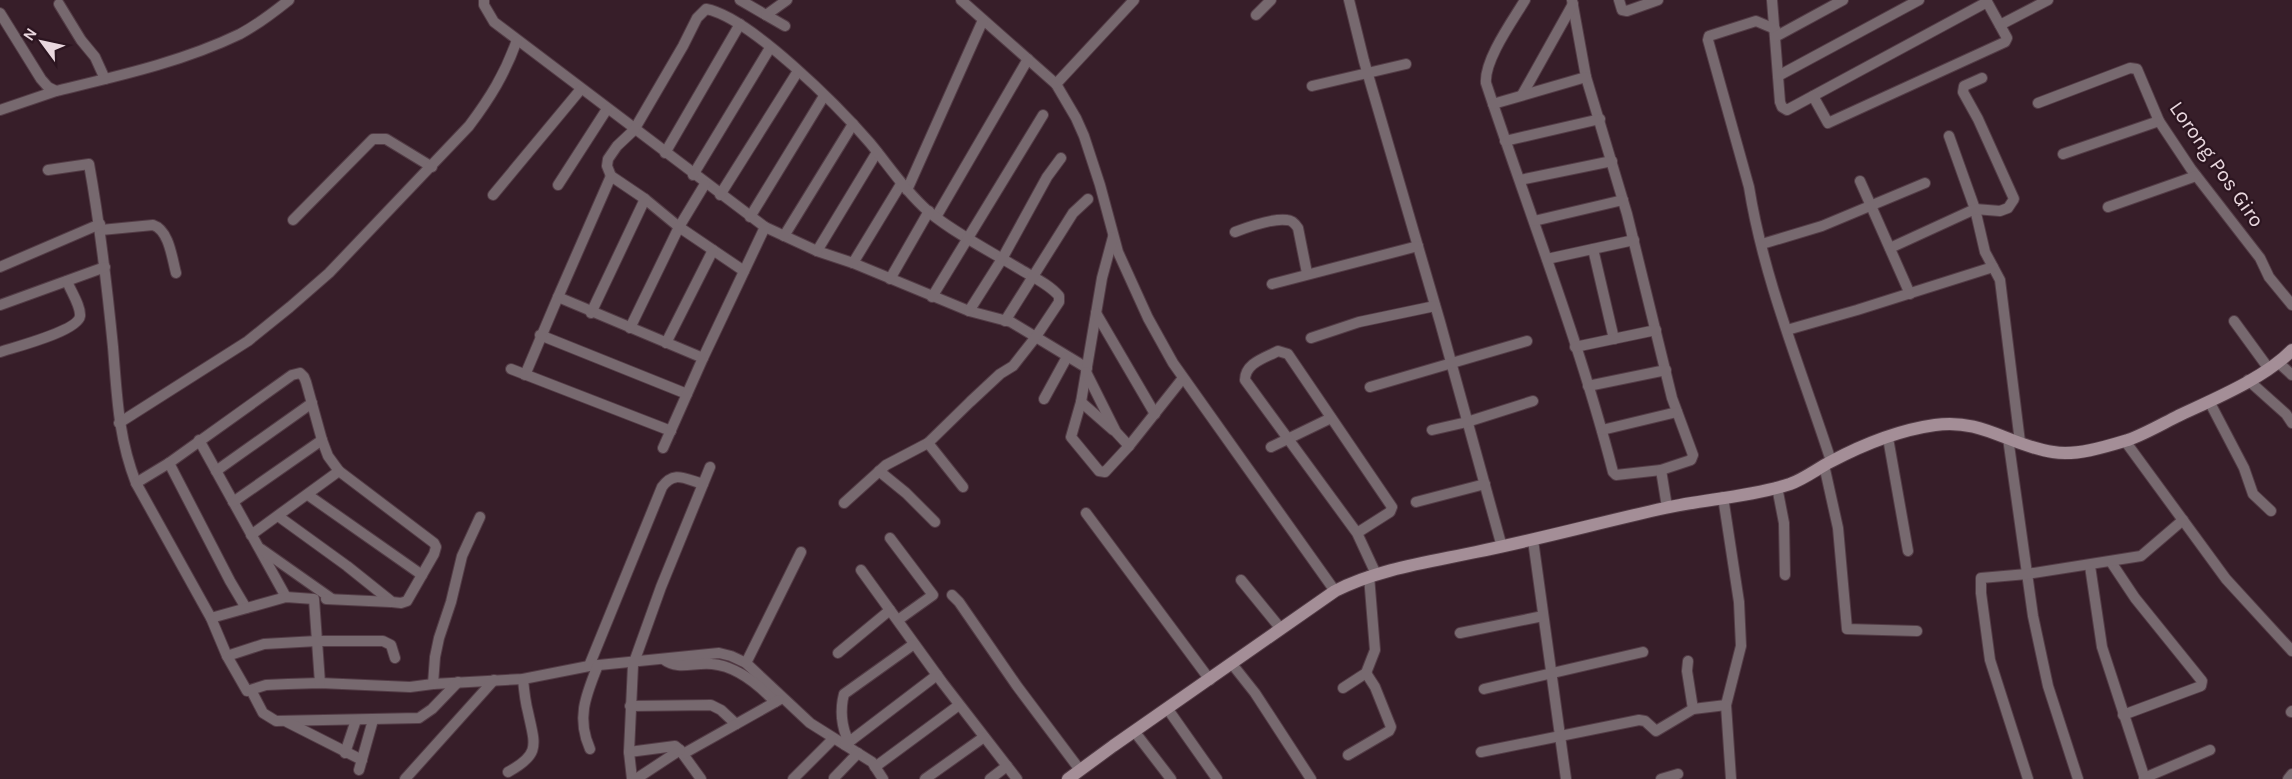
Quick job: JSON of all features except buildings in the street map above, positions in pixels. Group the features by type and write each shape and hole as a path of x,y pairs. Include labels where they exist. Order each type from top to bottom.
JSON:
{"main road":[{"path":"1074,776 1134,731 1335,591 1372,575 1533,540 1667,507 1749,495 1792,483 1828,463 1888,438 1936,424 1969,425 2054,453 2078,452 2125,441 2209,401 2274,366 2292,350"}],"street":[{"path":"0,110 56,91 153,66 232,37 250,28 289,0"},
{"path":"484,0 483,5 494,22 607,110 765,227 817,252 853,263 932,297 969,311 1011,322 1087,370 1116,432"},
{"path":"740,0 785,26"},
{"path":"766,15 787,0"},
{"path":"961,0 1056,84 1084,136 1118,252 1148,318 1183,378 1335,591"},
{"path":"1056,84 1134,0"},
{"path":"1256,15 1270,0"},
{"path":"1349,0 1502,547"},
{"path":"1525,0 1496,51 1485,76 1493,104 1547,260 1602,430 1613,472 1615,475 1661,470 1692,458 1677,412 1623,200 1586,77 1573,2"},
{"path":"1619,0 1622,10 1625,11 1658,0"},
{"path":"1772,0 1780,102 1787,110 1986,1 2007,38 2005,42 1828,123 1813,96"},
{"path":"1775,33 1843,0"},
{"path":"1778,76 1919,0"},
{"path":"2000,25 2048,0"},
{"path":"1522,95 1573,2"},
{"path":"59,4 81,40 95,57 105,79"},
{"path":"744,271 611,177 607,166 608,159 617,146 634,130 702,11 706,9 713,10 740,24 798,71 853,124 904,187 932,214 967,238 1033,277 1059,296 1059,302 1018,361 970,402 928,443 886,465 844,503"},
{"path":"0,13 41,79 48,87 56,91"},
{"path":"853,263 904,187 983,20"},
{"path":"1775,33 1756,21 1709,36 1708,39 1749,187 1762,244 1828,463 1838,528 1846,629 1917,631"},
{"path":"665,153 740,24"},
{"path":"119,423 248,341 329,273 432,168 469,126 507,69 517,40"},
{"path":"693,175 770,48"},
{"path":"890,279 1028,59"},
{"path":"1312,86 1366,67 1406,64"},
{"name":"Lorong Pos Giro","path":"2038,103 2135,68 2159,121 2196,176 2260,258 2269,277 2292,305"},
{"path":"720,195 798,71"},
{"path":"1493,104 1586,77"},
{"path":"1890,248 1975,209 2000,211 2011,206 2014,199 1978,119 1963,92 1964,86 1982,78"},
{"path":"493,195 581,89"},
{"path":"750,217 824,96"},
{"path":"558,185 607,110"},
{"path":"932,297 1043,115"},
{"path":"1505,141 1600,119"},
{"path":"2063,154 2159,121"},
{"path":"784,236 853,124"},
{"path":"1948,135 1975,209 1985,252 2000,280 2020,442"},
{"path":"293,220 373,139 386,139 432,168"},
{"path":"817,252 877,152"},
{"path":"969,311 1002,259 1047,177 1061,158"},
{"path":"1520,180 1612,161"},
{"path":"48,170 89,164 101,227 119,423 126,459 136,483 211,618 227,656 247,691 266,685 320,683 410,687 523,679 593,665 719,653 746,663 779,700"},
{"path":"2108,207 2196,176"},
{"path":"525,375 540,335 611,177"},
{"path":"1860,181 1910,294"},
{"path":"1762,244 1822,226 1925,183"},
{"path":"630,328 679,226 705,184"},
{"path":"591,313 645,199"},
{"path":"1005,321 1073,213 1088,199"},
{"path":"1534,221 1623,200"},
{"path":"1235,232 1261,224 1287,220 1294,223 1298,228 1307,273"},
{"path":"0,267 101,227 153,225 159,226 164,233 176,273"},
{"path":"663,448 765,227"},
{"path":"1113,235 1102,278 1081,402 1071,437 1098,471 1107,470 1183,378"},
{"path":"1547,260 1634,240"},
{"path":"1272,284 1307,273 1418,246"},
{"path":"1593,249 1614,339"},
{"path":"666,343 713,250"},
{"path":"0,305 105,267"},
{"path":"1787,330 1993,267"},
{"path":"0,352 66,330 77,322 80,313 67,281"},
{"path":"558,297 591,313 703,358"},
{"path":"1311,338 1359,322 1435,306"},
{"path":"1096,313 1155,414"},
{"path":"2234,321 2274,366 2292,375"},
{"path":"1575,347 1656,330"},
{"path":"540,335 687,394"},
{"path":"1370,387 1527,341"},
{"path":"1343,688 1366,672 1375,650 1372,575 1358,533 1286,438 1244,377 1249,367 1278,351 1288,354 1393,508 1358,533"},
{"path":"1044,399 1067,357"},
{"path":"512,369 670,431"},
{"path":"1588,386 1666,370"},
{"path":"136,483 169,463 292,375 300,373 304,376 328,456 339,471 434,543 436,547 407,601 401,603 286,597 211,618"},
{"path":"2248,380 2286,414 2292,423"},
{"path":"1432,430 1467,422 1533,401"},
{"path":"2209,401 2244,468 2253,494 2271,511"},
{"path":"1081,402 1129,446"},
{"path":"216,471 312,403"},
{"path":"1602,430 1677,412"},
{"path":"1271,447 1331,418"},
{"path":"1888,438 1908,551"},
{"path":"2008,438 2027,574 2048,686 2078,779"},
{"path":"199,440 286,597"},
{"path":"233,502 322,440"},
{"path":"2125,441 2226,579 2292,651"},
{"path":"928,443 963,487"},
{"path":"169,463 246,608"},
{"path":"710,467 661,587 635,660 630,706 629,752 634,779 779,700"},
{"path":"1661,470 1667,507"},
{"path":"251,535 339,471"},
{"path":"879,471 901,487 935,522"},
{"path":"590,749 583,734 583,712 593,665 662,487 670,477 676,476 703,484"},
{"path":"1416,502 1485,484"},
{"path":"1777,487 1784,523 1785,575"},
{"path":"308,495 422,575"},
{"path":"1723,497 1739,602 1741,636 1741,646 1726,705 1731,779"},
{"path":"1086,513 1210,680"},
{"path":"278,516 392,602"},
{"path":"433,684 439,638 451,602 462,556 480,517"},
{"path":"2028,779 1990,660 1980,581 1983,576 2027,574 2090,566 2141,556 2183,520"},
{"path":"890,538 933,595 898,620"},
{"path":"1533,540 1566,779"},
{"path":"258,546 332,599"},
{"path":"746,663 801,552"},
{"path":"2111,562 2140,606 2202,681 2201,686 2123,715"},
{"path":"2090,566 2102,647 2145,778 2210,750"},
{"path":"861,570 937,675 1017,779"},
{"path":"1241,580 1281,629"},
{"path":"952,595 1017,686 1074,776"},
{"path":"314,599 320,683"},
{"path":"838,653 890,610"},
{"path":"1460,633 1543,616"},
{"path":"227,656 264,644 383,641 393,647 394,658"},
{"path":"847,743 841,704 844,694 914,644"},
{"path":"1484,689 1643,652"},
{"path":"663,659 672,666 712,664 726,667 759,685 833,739 847,743 872,762 883,779"},
{"path":"1688,661 1687,671 1693,709"},
{"path":"1232,664 1255,693 1311,779"},
{"path":"1348,755 1389,731 1391,727 1375,687 1366,672"},
{"path":"847,743 937,675"},
{"path":"508,772 521,765 530,756 534,745 534,732 528,715 523,679"},
{"path":"405,779 494,680"},
{"path":"251,690 263,712 276,721 373,720 419,718 432,709 458,682"},
{"path":"630,706 711,705 721,710 736,724"},
{"path":"875,767 960,705"},
{"path":"1482,752 1639,720 1645,721 1656,731 1693,709 1726,705"},
{"path":"1167,708 1217,779"},
{"path":"345,753 356,720"},
{"path":"284,721 345,753 361,765 373,720"},
{"path":"1134,731 1171,779"},
{"path":"925,779 984,737"},
{"path":"793,779 833,739"},
{"path":"629,752 675,746 701,779"},
{"path":"834,778 858,753"},
{"path":"990,779 1007,766"},
{"path":"1661,779 1678,774"},
{"path":"2288,779 2292,774"}]}
